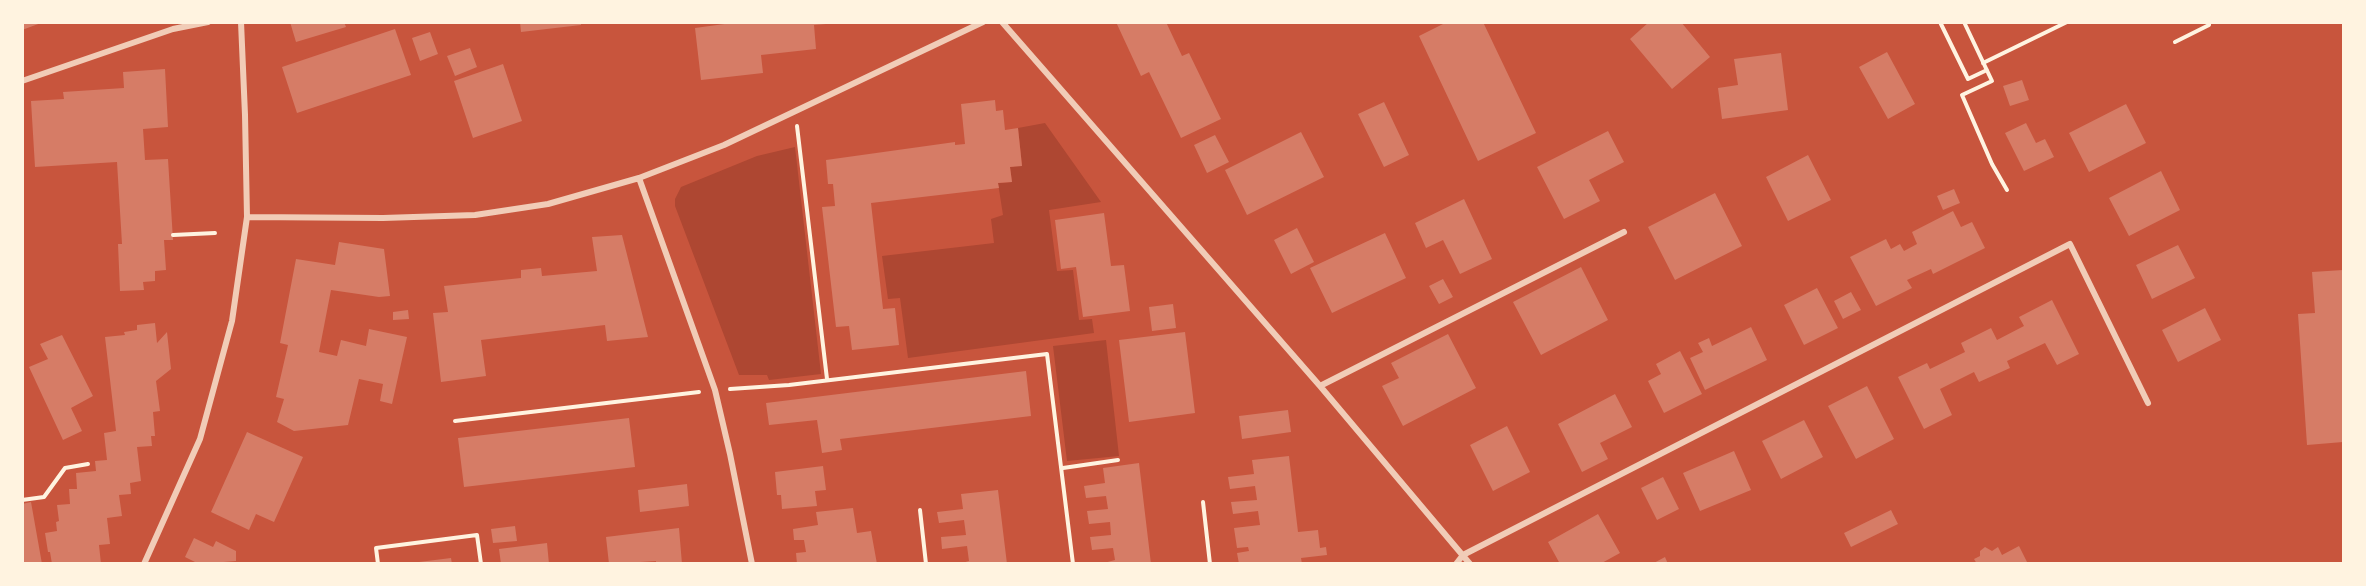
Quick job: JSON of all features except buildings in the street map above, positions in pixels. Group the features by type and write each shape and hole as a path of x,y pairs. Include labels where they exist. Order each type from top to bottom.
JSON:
{"street":[{"path":"22,81 173,29 208,22"},
{"path":"144,564 200,439 232,321 247,217 241,22"},
{"path":"247,217 383,218 475,215 548,204 639,178 724,145 983,22"},
{"path":"1002,22 1320,386 1470,564"},
{"path":"639,178 715,390 752,564"},
{"path":"1320,386 1624,232"},
{"path":"1456,564 1463,555 2070,244 2148,403"}],"path":[{"path":"1940,22 1968,80 1987,70"},
{"path":"1983,63 2067,22"},
{"path":"2175,42 2209,25 2209,22"},
{"path":"1966,23 1992,81 1962,95 1992,164 2007,190"},
{"path":"795,111 827,379"},
{"path":"173,235 215,233"},
{"path":"455,421 1047,354 1063,468 1073,564"},
{"path":"1063,468 1118,460"},
{"path":"22,500 44,497 65,468 88,464"},
{"path":"1203,502 1210,564"},
{"path":"920,510 926,564"},
{"path":"378,564 376,548 477,535 481,564"}],"shaded area":[{"path":"1045,123 1101,202 1049,210 1057,271 1073,270 1079,320 1092,319 1094,333 908,358 900,298 888,299 882,256 994,243 991,219 1003,215 998,183 1012,182 1010,167 1022,165 1018,128"},
{"path":"795,147 821,374 769,380 767,375 739,375 675,206 675,199 681,187 757,156"},
{"path":"1106,340 1119,456 1067,461 1053,346"}]}
